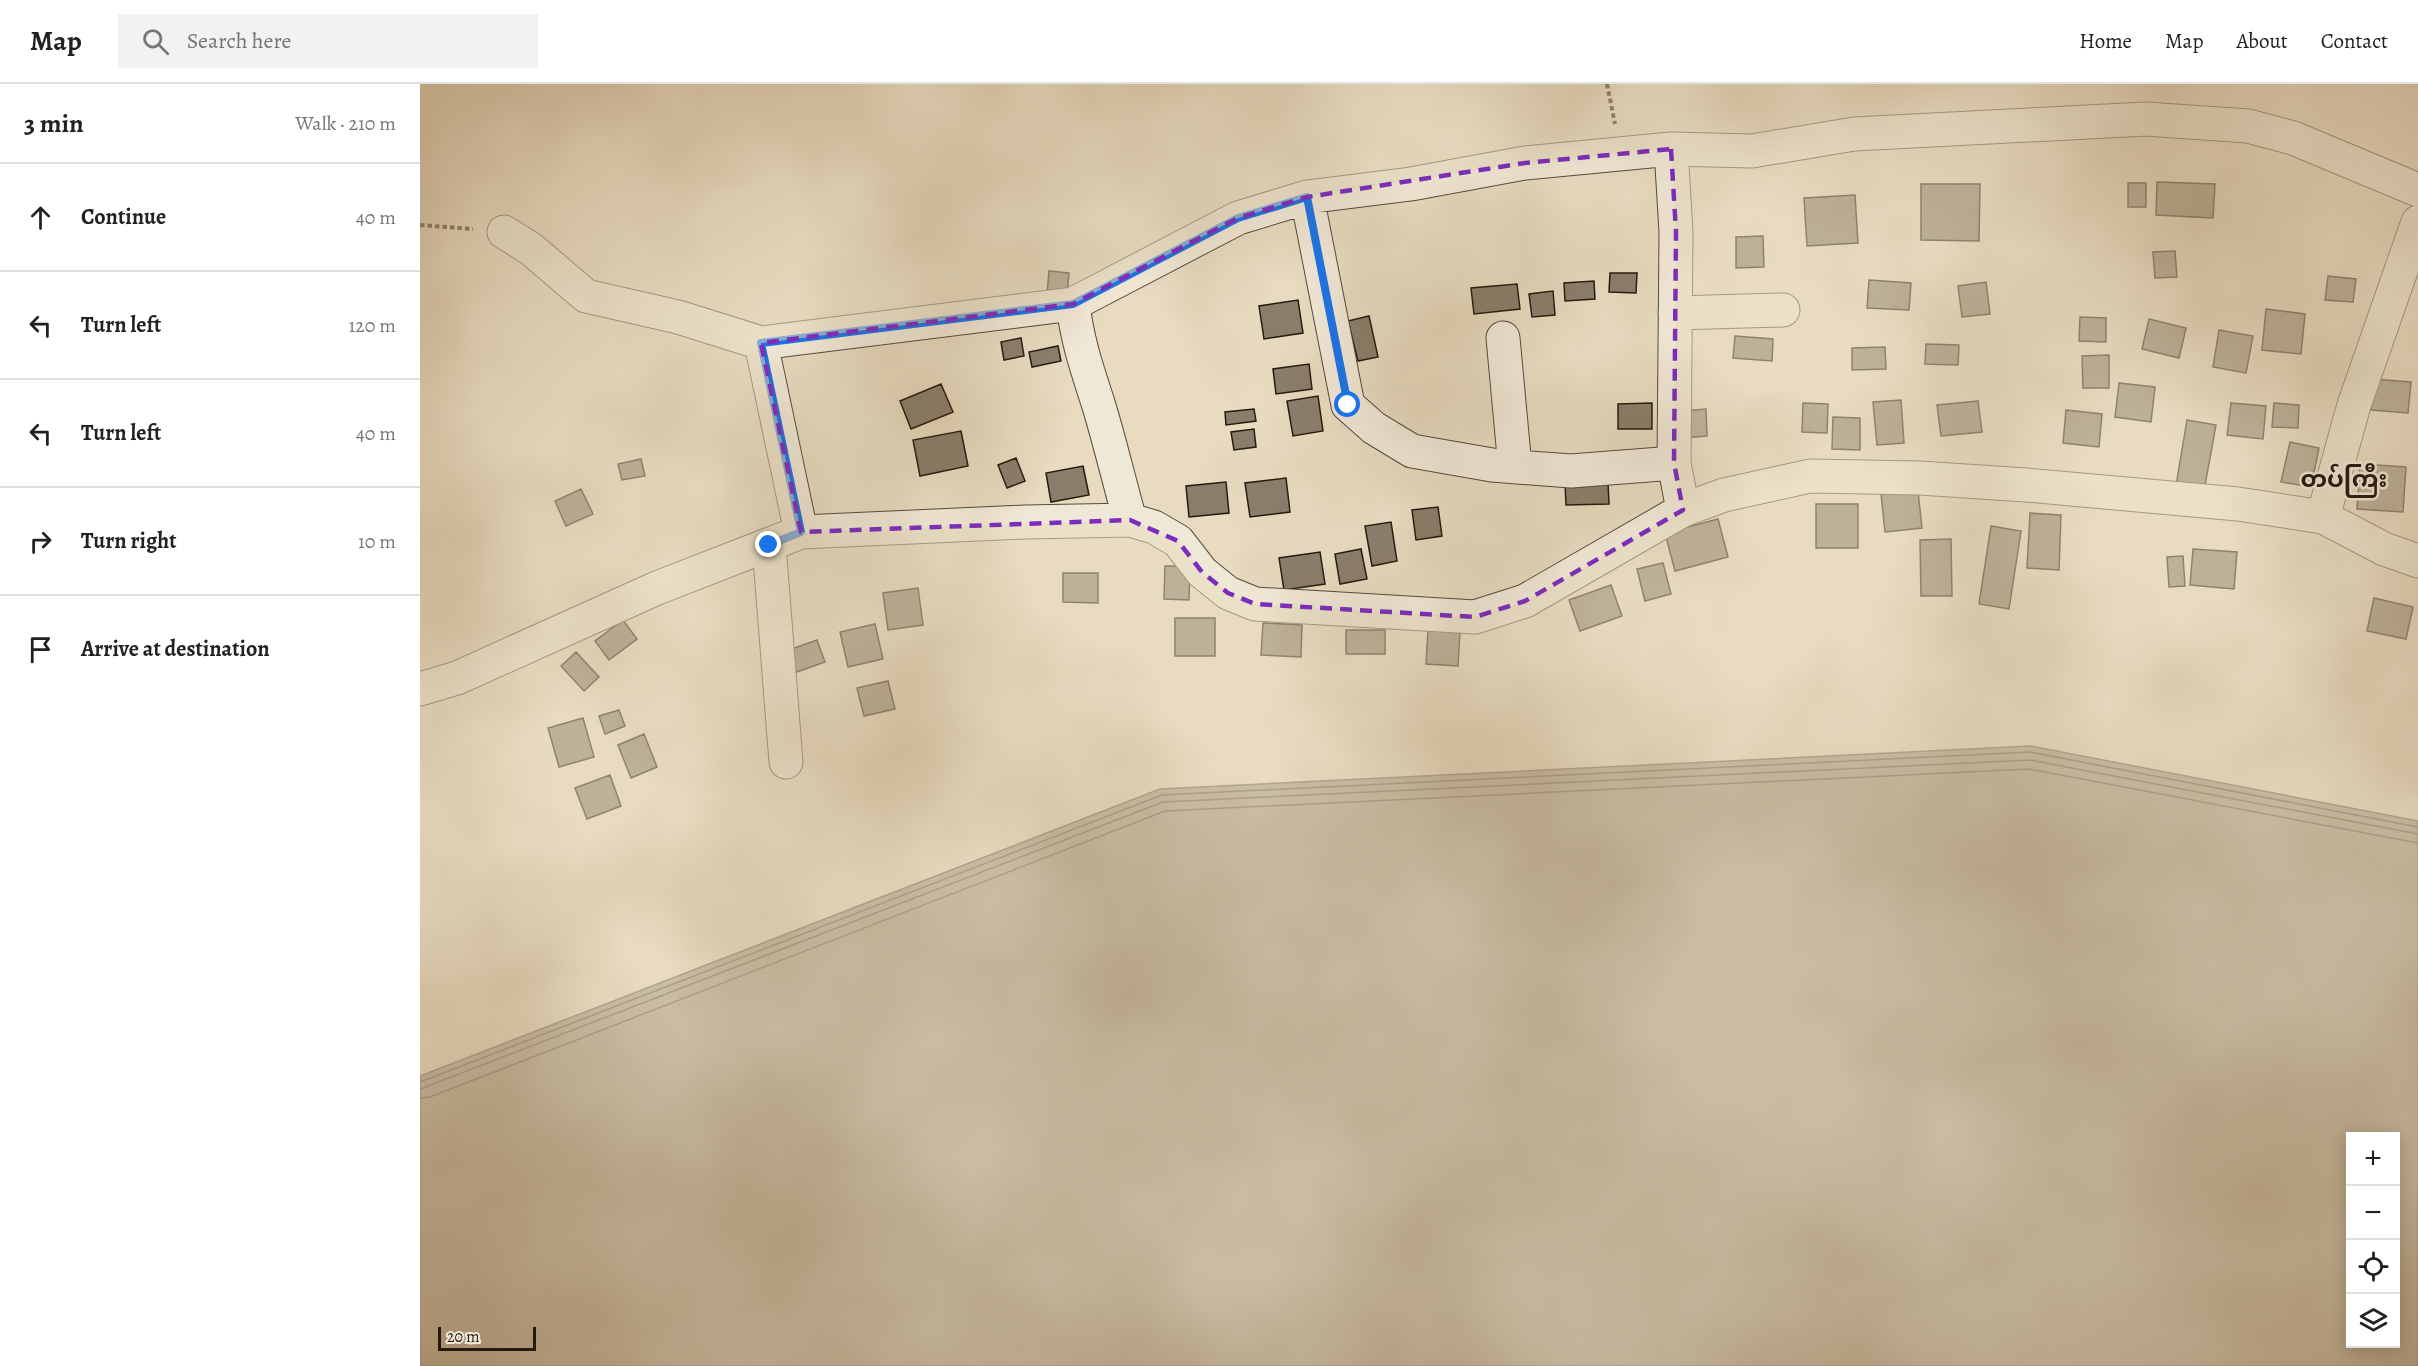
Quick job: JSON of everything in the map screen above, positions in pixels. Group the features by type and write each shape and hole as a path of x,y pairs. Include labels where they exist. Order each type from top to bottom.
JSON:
{"street":[{"path":"504,232 531,249 586,296 678,317 761,343 1073,304 1238,218 1307,197 1411,184 1525,163 1671,149 1752,150 1854,134 2146,119 2248,126 2271,132 2338,154 2418,190"},
{"path":"1671,149 1676,232 1674,463 1683,510"},
{"path":"1307,197 1348,405 1374,428 1412,451 1515,467 1571,471 1674,463"},
{"path":"2323,518 2354,405 2418,222"},
{"path":"1073,304 1077,337 1084,366 1098,402 1130,520"},
{"path":"1675,313 1783,310"},
{"path":"1503,338 1515,467"},
{"path":"761,343 801,532"},
{"path":"420,690 457,678 657,588 801,532 1130,520 1154,527 1178,540 1202,572 1228,592 1255,604 1475,617 1525,601 1683,510 1724,495 1810,476 1920,478 2238,504 2323,518 2384,549 2418,561"},
{"path":"769,545 786,762"}],"path":[{"path":"420,225 504,232"}],"highlighted area":[{"path":"1671,149 1676,232 1674,463 1683,510 1525,601 1475,617 1255,604 1228,593 1202,572 1178,541 1130,520 801,532 761,343 1073,304 1238,218 1307,197 1525,163"}],"water":[{"path":"2031,746 2418,821 2418,1366 420,1366 420,1076 1160,789"}],"building":[{"path":"2157,182 2215,184 2213,218 2156,215"},
{"path":"2128,183 2146,183 2146,207 2128,207"},
{"path":"1921,184 1980,184 1979,241 1921,240"},
{"path":"1855,195 1858,243 1807,246 1804,198"},
{"path":"1763,236 1764,267 1736,268 1736,237"},
{"path":"2175,251 2177,277 2155,278 2153,252"},
{"path":"1049,271 1069,273 1067,296 1047,294"},
{"path":"1610,273 1637,273 1636,293 1609,292"},
{"path":"2328,276 2356,279 2353,302 2325,300"},
{"path":"1869,280 1911,283 1909,310 1867,308"},
{"path":"1594,281 1595,299 1565,301 1564,283"},
{"path":"1986,282 1990,314 1962,317 1958,286"},
{"path":"1517,284 1520,309 1474,314 1471,288"},
{"path":"1553,291 1555,315 1532,317 1529,294"},
{"path":"1298,300 1303,333 1264,339 1259,306"},
{"path":"2266,309 2305,314 2301,354 2262,350"},
{"path":"1369,316 1378,357 1358,361 1348,321"},
{"path":"2080,317 2106,318 2106,342 2079,341"},
{"path":"2149,319 2186,328 2179,358 2142,349"},
{"path":"2219,330 2253,336 2246,373 2213,367"},
{"path":"1735,336 1773,339 1772,361 1733,358"},
{"path":"1021,338 1024,356 1004,360 1001,342"},
{"path":"1926,344 1959,345 1958,365 1925,364"},
{"path":"1058,346 1061,361 1032,367 1029,352"},
{"path":"1885,347 1886,369 1852,370 1852,348"},
{"path":"2109,355 2109,388 2083,388 2082,356"},
{"path":"1309,364 1312,389 1276,394 1273,369"},
{"path":"2373,379 2411,382 2408,413 2371,410"},
{"path":"2119,383 2155,387 2151,422 2115,417"},
{"path":"941,384 953,412 911,429 900,401"},
{"path":"1318,396 1323,431 1293,436 1287,401"},
{"path":"1901,400 1904,443 1877,445 1873,402"},
{"path":"1978,401 1982,432 1941,436 1937,405"},
{"path":"1652,403 1652,429 1618,429 1618,404"},
{"path":"1803,403 1828,404 1827,433 1802,432"},
{"path":"2231,403 2266,406 2263,439 2227,435"},
{"path":"2274,403 2299,405 2298,428 2272,427"},
{"path":"1254,409 1256,421 1226,425 1225,412"},
{"path":"1706,409 1707,436 1683,438 1682,411"},
{"path":"2066,410 2102,414 2099,447 2063,443"},
{"path":"1833,417 1860,418 1860,450 1832,449"},
{"path":"2187,420 2216,425 2204,491 2176,486"},
{"path":"1254,429 1256,447 1234,450 1231,432"},
{"path":"961,431 968,466 920,476 913,440"},
{"path":"2290,442 2319,448 2311,487 2281,482"},
{"path":"1016,458 1025,481 1007,488 998,465"},
{"path":"641,459 645,476 622,480 618,464"},
{"path":"2360,464 2406,467 2403,512 2357,509"},
{"path":"1083,466 1089,495 1051,502 1046,473"},
{"path":"1286,478 1290,512 1250,517 1245,483"},
{"path":"1226,482 1229,513 1189,517 1186,486"},
{"path":"1608,482 1609,504 1566,505 1565,484"},
{"path":"581,489 593,514 566,526 555,501"},
{"path":"1918,491 1922,528 1885,532 1881,494"},
{"path":"1816,504 1858,504 1858,548 1816,548"},
{"path":"1438,507 1442,536 1416,540 1412,510"},
{"path":"2030,513 2061,515 2059,570 2027,568"},
{"path":"1718,519 1728,557 1675,571 1665,533"},
{"path":"1391,522 1397,561 1372,566 1365,526"},
{"path":"1991,526 2021,531 2009,609 1979,604"},
{"path":"1951,539 1952,596 1921,596 1920,540"},
{"path":"1361,549 1367,579 1340,584 1335,554"},
{"path":"2193,549 2237,552 2234,589 2190,585"},
{"path":"1320,552 1325,584 1284,590 1279,558"},
{"path":"2183,556 2185,586 2169,587 2167,557"},
{"path":"1663,563 1671,594 1645,601 1637,569"},
{"path":"1165,566 1190,566 1189,600 1164,599"},
{"path":"1063,573 1098,573 1098,603 1063,602"},
{"path":"1611,585 1622,616 1580,631 1569,600"},
{"path":"918,588 923,625 888,630 883,593"},
{"path":"2374,598 2413,607 2406,639 2367,631"},
{"path":"1175,618 1215,618 1215,656 1175,656"},
{"path":"623,620 637,639 609,660 595,641"},
{"path":"1263,623 1302,625 1301,657 1261,655"},
{"path":"875,624 883,659 848,667 840,632"},
{"path":"1346,630 1385,630 1385,654 1346,654"},
{"path":"1428,630 1460,631 1458,666 1426,664"},
{"path":"817,640 825,662 791,674 783,652"},
{"path":"576,652 599,677 584,691 561,666"},
{"path":"888,681 895,709 864,716 857,688"},
{"path":"619,710 625,726 605,734 599,716"},
{"path":"583,718 594,757 559,767 548,728"},
{"path":"644,734 657,767 631,778 618,745"},
{"path":"610,775 621,806 587,819 575,788"}],"district":[{"name":"တပ်ကြီး","path":"2344,479"}],"route":[{"path":"769,545 801,532 761,343 1073,304 1238,218 1307,197 1348,405"}]}
